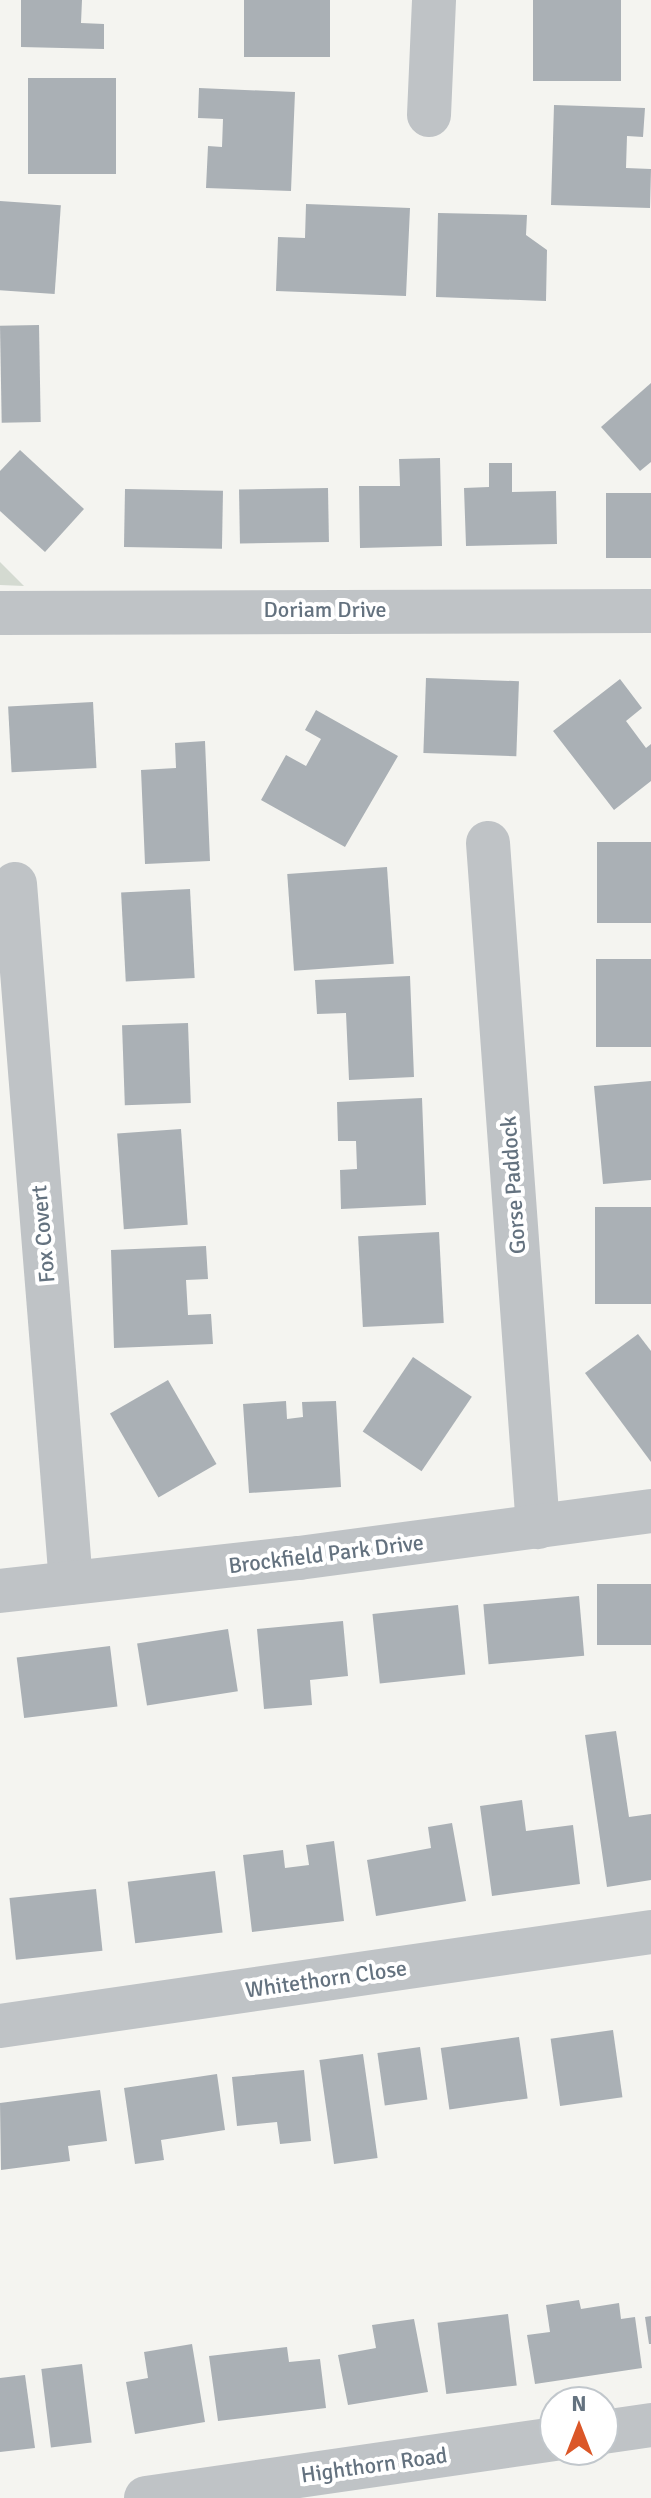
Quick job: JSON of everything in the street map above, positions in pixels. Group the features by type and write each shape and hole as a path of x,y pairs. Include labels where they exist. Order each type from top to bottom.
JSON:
{"street":[{"path":"429,115 434,0"},
{"name":"Doriam Drive","path":"0,613 651,611"},
{"name":"Gorse Paddock","path":"488,843 538,1527"},
{"name":"Fox Covert","path":"15,884 71,1583"},
{"name":"Brockfield Park Drive","path":"0,1591 651,1511"},
{"name":"Whitethorn Close","path":"0,2026 651,1932"},
{"path":"619,2430 651,2425"},
{"name":"Highthorn Road","path":"146,2498 539,2441"}],"shaded area":[{"path":"0,562 24,586 0,585"}],"building":[{"path":"21,0 82,0 81,23 104,24 104,49 21,47"},
{"path":"244,0 330,0 330,57 244,57"},
{"path":"533,0 621,0 621,81 533,81"},
{"path":"28,78 116,78 116,174 28,174"},
{"path":"199,88 295,92 291,191 206,188 208,146 222,147 223,119 198,118"},
{"path":"554,105 645,108 643,137 627,136 626,168 651,169 650,208 551,205"},
{"path":"0,201 61,205 55,294 0,290"},
{"path":"306,204 410,208 406,296 276,291 278,237 305,238"},
{"path":"438,213 527,215 526,235 547,250 546,301 436,297"},
{"path":"39,325 41,422 2,423 0,326"},
{"path":"651,383 651,462 640,471 601,427"},
{"path":"20,450 84,509 45,552 0,511 0,471"},
{"path":"440,458 442,546 360,548 359,486 400,486 399,459"},
{"path":"489,463 512,463 512,492 556,491 557,544 466,546 464,488 489,487"},
{"path":"328,488 329,542 240,544 239,490"},
{"path":"125,489 223,491 222,549 124,547"},
{"path":"606,493 651,493 651,558 606,558"},
{"path":"426,678 519,681 516,756 423,753"},
{"path":"620,679 642,708 626,721 646,748 651,744 651,781 614,810 553,731"},
{"path":"93,702 96,768 12,772 8,706"},
{"path":"316,710 398,756 345,847 261,800 286,755 306,766 321,739 305,730"},
{"path":"205,741 210,861 145,864 141,770 176,768 175,743"},
{"path":"597,842 651,842 651,923 597,923"},
{"path":"387,867 394,964 294,971 287,874"},
{"path":"190,889 195,978 126,981 121,893"},
{"path":"596,959 651,959 651,1047 596,1047"},
{"path":"410,976 414,1077 349,1080 346,1013 317,1014 315,980"},
{"path":"188,1023 191,1103 125,1105 122,1025"},
{"path":"651,1081 651,1180 603,1184 594,1086"},
{"path":"422,1098 426,1205 341,1209 340,1170 357,1169 356,1141 338,1141 337,1102"},
{"path":"181,1129 188,1225 124,1229 117,1133"},
{"path":"595,1207 651,1207 651,1304 595,1304"},
{"path":"439,1232 444,1323 363,1327 358,1236"},
{"path":"206,1246 208,1279 186,1280 188,1315 211,1314 213,1344 114,1348 111,1250"},
{"path":"638,1334 651,1351 651,1462 585,1373"},
{"path":"413,1357 472,1397 422,1471 363,1432"},
{"path":"168,1380 216,1464 158,1498 110,1414"},
{"path":"286,1401 287,1419 303,1417 302,1402 336,1401 341,1487 249,1493 243,1404"},
{"path":"597,1584 651,1584 651,1645 597,1645"},
{"path":"579,1596 584,1656 489,1664 483,1604"},
{"path":"458,1605 465,1675 380,1684 372,1614"},
{"path":"343,1621 348,1676 310,1680 312,1705 264,1709 257,1629"},
{"path":"228,1629 238,1691 147,1706 137,1643"},
{"path":"110,1646 117,1707 24,1718 17,1657"},
{"path":"616,1731 629,1817 651,1814 651,1880 607,1887 585,1735"},
{"path":"522,1800 526,1831 573,1825 580,1884 492,1896 480,1806"},
{"path":"452,1823 466,1901 376,1916 367,1860 431,1848 428,1827"},
{"path":"334,1841 344,1921 252,1932 243,1855 283,1850 285,1868 309,1865 306,1845"},
{"path":"215,1871 223,1933 135,1943 128,1882"},
{"path":"96,1889 102,1951 16,1960 9,1898"},
{"path":"613,2030 622,2097 560,2106 551,2039"},
{"path":"519,2037 528,2098 449,2109 441,2048"},
{"path":"420,2047 427,2099 385,2105 377,2053"},
{"path":"363,2054 378,2158 334,2164 319,2060"},
{"path":"304,2070 311,2141 280,2144 277,2122 237,2126 232,2077"},
{"path":"217,2074 225,2130 161,2140 164,2160 135,2164 124,2088"},
{"path":"100,2090 107,2141 68,2146 70,2161 1,2170 0,2103"},
{"path":"579,2300 581,2309 619,2303 621,2319 635,2317 642,2368 535,2384 527,2335 550,2332 546,2305"},
{"path":"508,2314 517,2385 446,2394 438,2323"},
{"path":"651,2316 651,2344 649,2344 645,2317"},
{"path":"414,2319 428,2392 348,2405 338,2355 376,2348 372,2325"},
{"path":"192,2344 205,2422 135,2434 126,2382 148,2378 144,2352"},
{"path":"287,2347 289,2362 320,2359 326,2408 218,2421 209,2356"},
{"path":"82,2364 92,2442 51,2447 41,2369"},
{"path":"25,2375 35,2448 0,2452 0,2378"}]}
